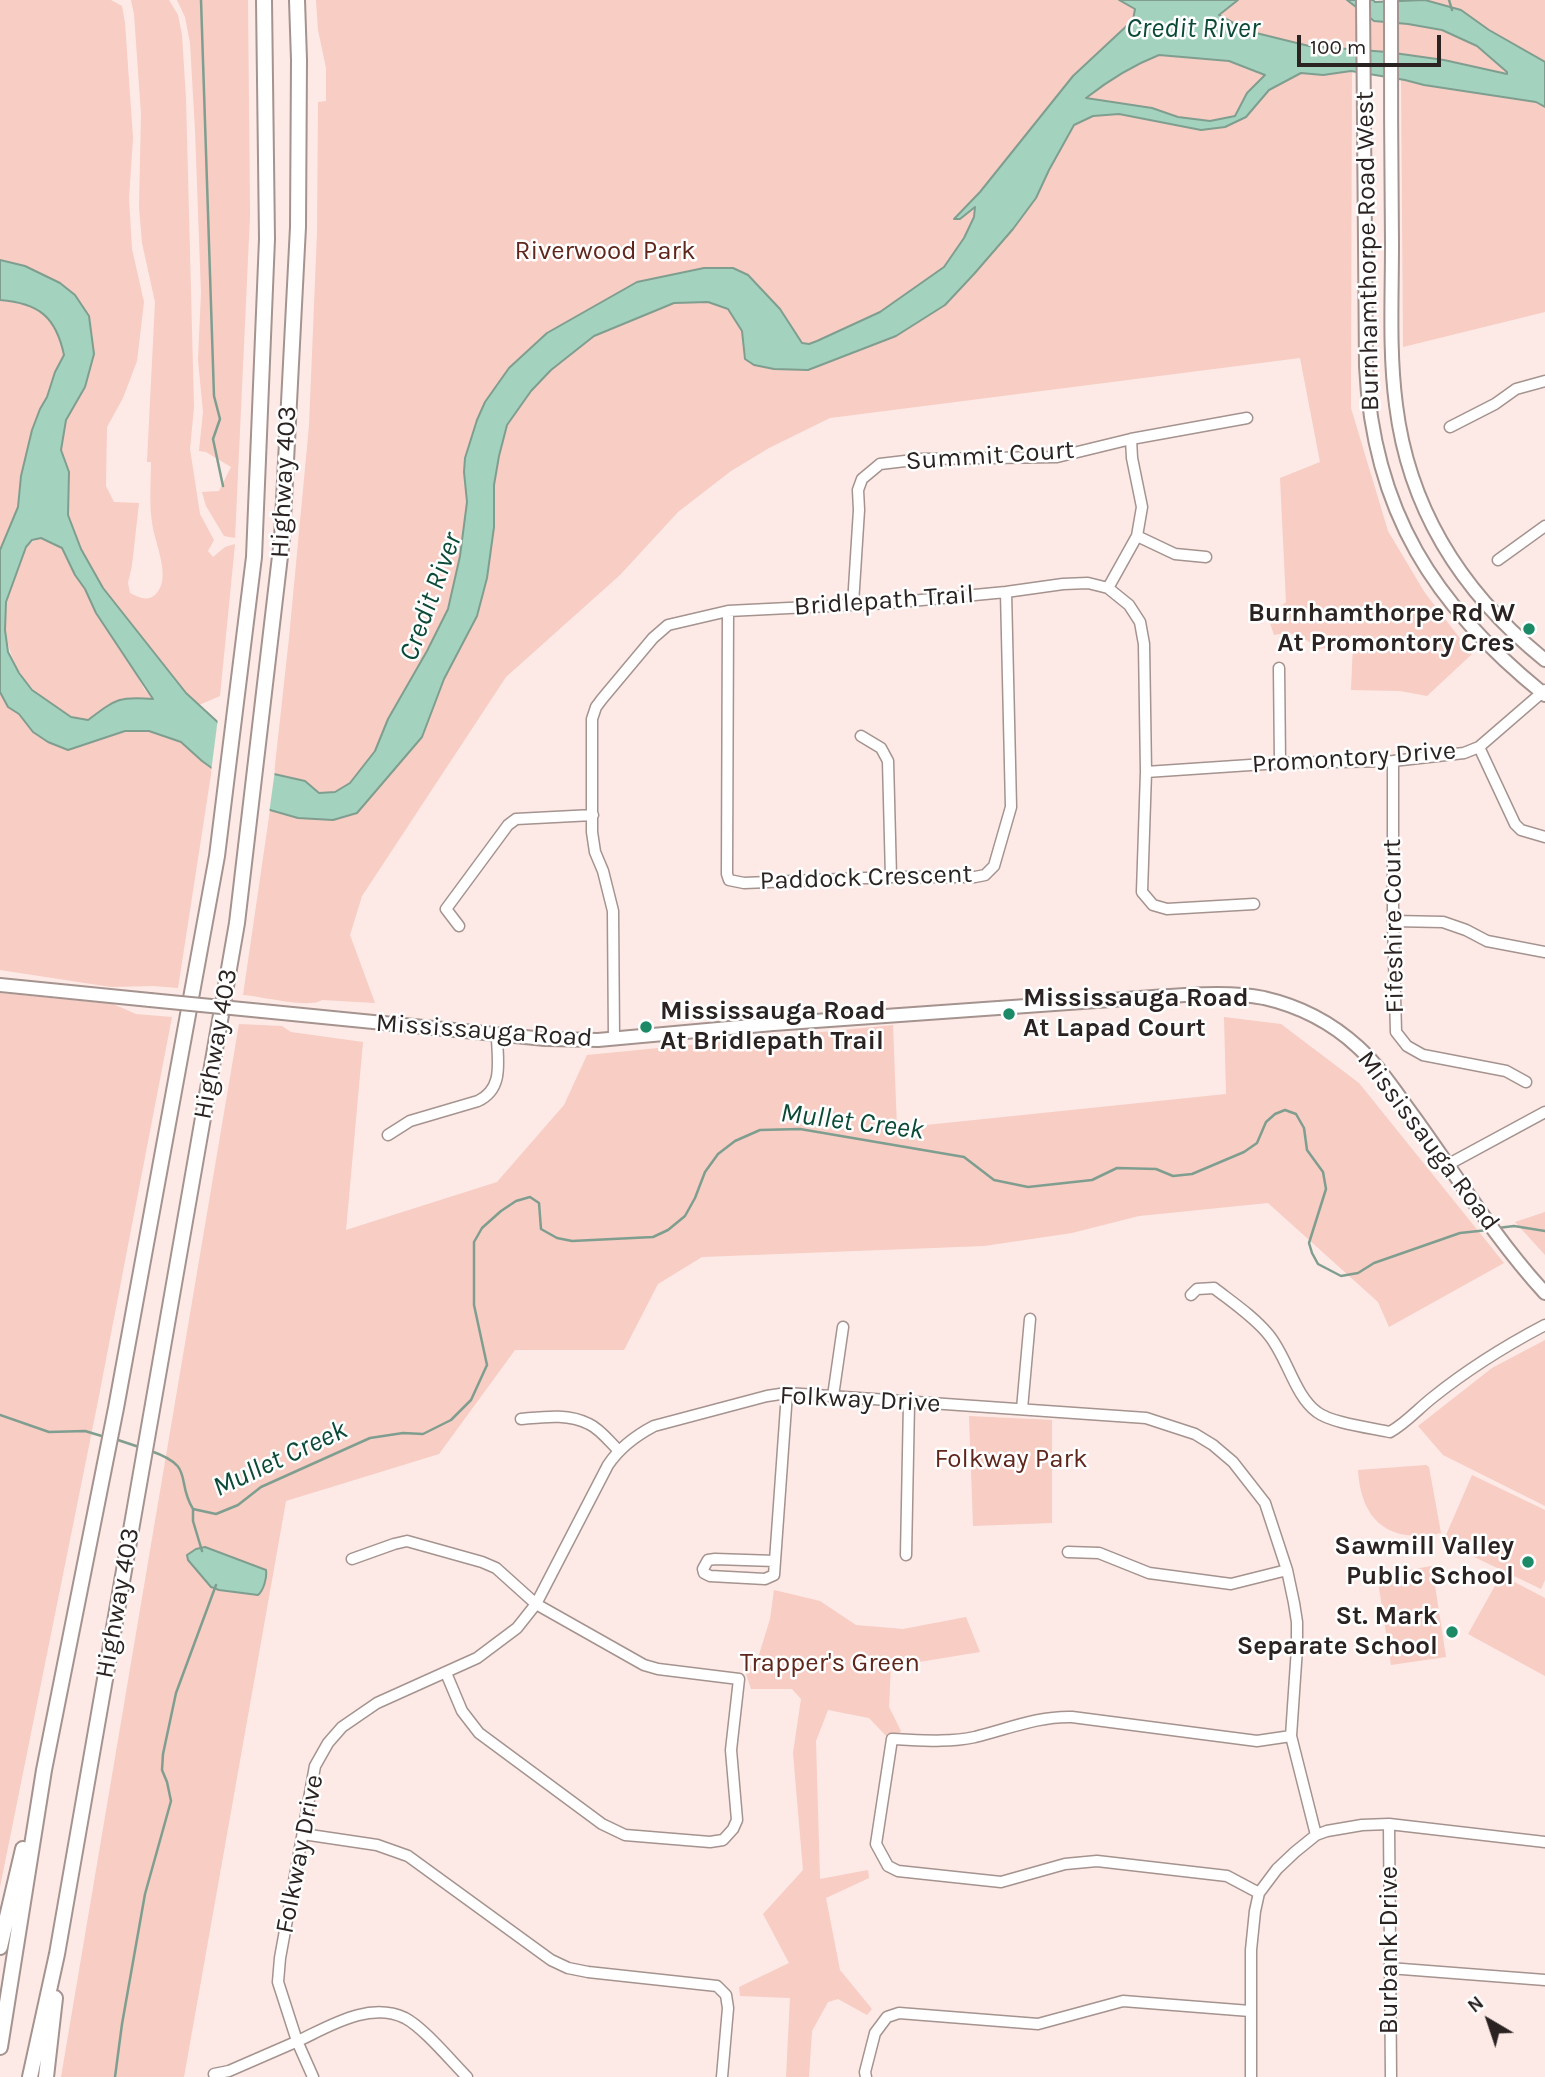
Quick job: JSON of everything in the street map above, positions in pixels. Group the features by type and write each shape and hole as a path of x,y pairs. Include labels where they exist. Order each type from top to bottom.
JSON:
{"highway":[{"name":"Highway 403","path":"0,2046 44,1770 116,1408 217,856 255,536 267,239 264,0"},
{"name":"Highway 403","path":"30,2077 57,1954 237,923 282,539 298,227 297,0"},
{"path":"0,1947 44,1770"},
{"path":"46,2077 57,1954"}],"main road":[{"name":"Burnhamthorpe Road West","path":"1363,0 1367,391 1375,443 1385,482 1405,532 1426,570 1458,612 1496,654 1544,692"},
{"name":"Burnhamthorpe Road West","path":"1391,0 1392,330 1393,377 1400,430 1409,468 1430,522 1457,568 1500,620 1545,660"},
{"name":"Mississauga Road","path":"0,985 568,1040 614,1039 774,1024 1153,997 1242,995 1266,999 1313,1015 1359,1047 1545,1293"}],"street":[{"path":"1450,427 1495,404 1516,389 1545,381"},
{"name":"Summit Court","path":"853,604 858,491 862,479 880,464 922,459 1057,457 1132,439 1247,418"},
{"path":"1132,439 1132,458 1142,507 1137,537 1108,588 1129,605 1140,622 1144,644 1146,772 1142,892 1153,905 1167,909 1254,904"},
{"path":"1498,560 1545,526"},
{"path":"1137,537 1175,554 1206,557"},
{"name":"Bridlepath Trail","path":"614,1039 613,911 595,852 592,832 592,719 596,707 653,638 668,625 728,611 1006,592 1063,584 1087,583 1108,588"},
{"name":"Paddock Crescent","path":"728,611 729,880 744,883 891,877 975,877 985,875 994,866 1011,807 1006,592"},
{"path":"1279,668 1280,763"},
{"name":"Promontory Drive","path":"1146,772 1280,763 1393,761 1464,753 1479,747 1544,692"},
{"path":"861,736 881,748 888,761 891,877"},
{"path":"1479,747 1516,824 1521,830 1545,837"},
{"name":"Fifeshire Court","path":"1393,761 1396,1032 1407,1046 1423,1055 1506,1071 1526,1082"},
{"path":"459,926 446,909 508,825 516,819 593,815"},
{"path":"1393,921 1443,922 1487,941 1545,952"},
{"path":"388,1135 410,1121 488,1096 495,1087 497,1076 497,1035"},
{"path":"1449,1164 1545,1112"},
{"path":"1191,1295 1197,1289 1214,1288 1250,1316 1268,1335 1286,1361 1296,1384 1316,1412 1329,1419 1391,1432 1430,1399 1500,1348 1545,1325"},
{"path":"1022,1409 1030,1319"},
{"path":"834,1396 843,1327"},
{"path":"775,1561 715,1559 708,1560 703,1569 704,1573 710,1576 765,1579 774,1575 775,1561 787,1393"},
{"name":"Folkway Drive","path":"313,2077 297,2041 278,1982 315,1766 328,1743 342,1727 377,1703 477,1658 517,1628 536,1604 618,1450 640,1433 671,1420 767,1396 787,1393 1146,1418 1195,1434 1233,1462 1265,1503 1287,1570 1297,1622 1291,1736 1316,1835"},
{"path":"906,1555 909,1403"},
{"path":"521,1419 557,1416 591,1424 618,1450"},
{"path":"352,1559 407,1541 420,1544 496,1568 536,1604 645,1665 739,1679 731,1750 737,1820 733,1829 723,1840 710,1842 625,1835 608,1828 479,1733 462,1712 446,1673"},
{"path":"1068,1552 1099,1553 1149,1573 1231,1584 1287,1570"},
{"path":"1259,1893 1227,1876 1097,1861 1065,1864 1001,1882 898,1871 888,1866 876,1844 892,1739 957,1740 1051,1716 1257,1741 1291,1736"},
{"path":"1251,2077 1251,1950 1259,1893 1277,1869 1316,1835 1343,1827 1389,1824 1545,1842"},
{"name":"Burbank Drive","path":"1389,1824 1391,2077"},
{"path":"303,1834 377,1845 408,1856 551,1961 568,1968 717,1986 726,1995 728,2008 722,2077"},
{"path":"1389,1968 1545,1980"},
{"path":"866,2077 875,2034 887,2017 899,2013 1038,2024 1123,2001 1250,2011"},
{"path":"215,2074 229,2071 345,2018 368,2013 389,2013 405,2018 419,2029 467,2077"}],"green space":[{"path":"0,0 111,0 122,6 133,138 129,198 132,249 144,302 137,361 123,398 107,427 106,486 114,502 139,503 128,583 130,593 146,598 155,595 160,588 162,570 151,515 151,462 147,462 155,302 142,243 139,207 141,114 131,0 169,0 178,15 186,99 194,407 190,449 200,514 214,540 208,551 213,557 225,547 235,544 220,696 199,705 186,693 103,588 81,549 68,515 69,472 61,450 66,420 85,388 94,354 89,316 25,266 0,260"},
{"path":"177,0 248,0 250,216 235,538 224,536 206,506 202,492 219,491 231,467 206,452 199,451 203,412 198,360 201,293 195,130 190,43 185,17"},
{"name":"Riverwood Park","path":"316,0 1352,0 1408,24 1442,30 1477,46 1508,72 1507,75 1444,60 1352,50 1351,408 1388,531 1425,593 1472,654 1427,696 1400,691 1351,690 1353,645 1318,649 1297,635 1274,635 1268,617 1286,602 1280,478 1320,462 1300,358 830,418 769,448 731,471 678,512 620,575 506,677 362,896 350,935 375,1003 322,1000 296,1003 243,995 270,810 298,818 274,774 309,426 317,233 318,102 326,101 326,68 318,30"},
{"path":"1425,0 1545,0 1545,62 1489,30 1461,10"},
{"path":"1401,79 1537,102 1545,107 1545,312 1403,347"},
{"path":"0,300 25,305 44,314 56,331 64,355 32,430 21,476 18,507 0,550"},
{"path":"41,538 62,548 96,613 144,689 154,700 134,698 118,701 88,720 69,716 61,711 34,691 25,680 8,643 5,629 6,601 25,550"},
{"path":"0,692 8,707 19,714 33,732 68,750 125,731 149,731 182,742 212,768 178,988 111,987 0,970"},
{"path":"0,993 113,1004 136,1014 172,1017 0,1887"},
{"path":"1224,1017 1281,1024 1359,1083 1504,1263 1389,1327 1378,1302 1268,1203 1139,1216 1072,1233 984,1246 702,1257 658,1284 624,1350 515,1350 439,1454 286,1501 184,2077 61,2077 239,1024 282,1026 291,1032 363,1042 346,1230 497,1182 564,1105 587,1055 893,1025 897,1128 1226,1094"},
{"path":"1545,1212 1545,1255 1515,1222"},
{"path":"1545,1340 1545,1506 1443,1455 1418,1426 1492,1368"},
{"name":"Folkway Park","path":"969,1416 1052,1420 1052,1523 973,1526"},
{"path":"1426,1465 1429,1467 1441,1533 1423,1536 1393,1532 1372,1516 1360,1488 1358,1470"},
{"name":"Sawmill Valley Public School","path":"1472,1475 1545,1510 1545,1580 1541,1589 1443,1542"},
{"path":"1432,1566 1446,1657 1391,1665 1377,1575"},
{"path":"1501,1575 1545,1598 1545,1676 1468,1634"},
{"name":"Trapper's Green","path":"774,1590 820,1601 856,1625 903,1629 966,1617 980,1652 919,1662 891,1662 889,1707 901,1731 891,1741 869,1718 828,1710 816,1741 820,1879 868,1870 869,1878 826,1898 840,1970 872,2009 867,2015 838,1999 828,2002 812,2031 809,2077 786,2077 790,1998 740,1996 739,1987 789,1963 763,1914 803,1870 793,1753 801,1699 792,1689 751,1689 745,1671 758,1658 770,1619"}],"water":[{"name":"Credit River","path":"1119,0 1238,0 1219,15 1248,31 1309,46 1444,60 1507,74 1477,46 1442,30 1374,21 1347,0 1425,0 1461,10 1489,30 1545,62 1545,107 1536,102 1351,71 1323,75 1301,73 1269,90 1246,117 1225,127 1201,130 1119,114 1093,116 1074,125 1036,198 974,274 945,305 896,336 808,370 774,369 754,365 745,359 742,331 728,309 708,302 674,303 594,336 551,370 531,391 507,425 494,485 494,527 487,578 477,616 444,679 422,737 357,813 333,820 298,818 270,810 202,761 181,742 149,731 125,731 68,750 33,732 19,714 8,707 0,692 0,550 18,507 21,476 32,430 64,355 56,331 44,314 25,305 0,300 0,260 25,266 60,283 75,295 89,316 94,354 85,387 66,420 61,450 69,472 68,515 81,549 103,588 186,693 274,774 305,781 319,793 335,792 350,783 375,751 388,719 448,609 460,556 467,502 465,458 485,402 509,368 547,333 637,282 704,268 733,268 748,275 780,309 802,343 817,341 880,312 944,267 964,238 974,217 975,207 960,219 954,219 980,192 1073,76 1133,20 1135,9","holes":["1159,55 1229,61 1265,75 1247,93 1235,116 1210,121 1178,117 1152,108 1086,98 1121,74","41,538 62,548 96,613 153,699 118,700 88,720 71,717 32,690 19,673 8,652 5,630 6,602 26,547 32,540"]},
{"path":"205,1547 266,1570 265,1583 260,1593 258,1595 211,1587 188,1560 187,1555"}],"pier":[{"path":"218,718 275,770 269,814 211,772"}],"waterway":[{"path":"201,0 214,396 220,419 213,439 223,486"},
{"path":"1449,0 1452,10"},
{"name":"Mullet Creek","path":"151,1451 165,1457 179,1468 193,1509 216,1514 238,1505 261,1487 370,1438 403,1433 423,1434 451,1420 471,1400 487,1365 474,1305 474,1242 482,1228 516,1201 530,1197 539,1203 541,1229 557,1238 572,1241 653,1237 668,1230 685,1216 705,1172 718,1154 735,1141 760,1130 800,1129 964,1157 994,1180 1028,1187 1092,1180 1117,1168 1156,1169 1173,1176 1192,1174 1244,1152 1257,1143 1266,1122 1285,1110 1296,1114 1304,1128 1307,1150 1323,1172 1326,1189 1309,1243 1318,1264 1341,1276 1358,1273 1374,1263 1460,1233 1488,1230"},
{"name":"Mullet Creek","path":"1498,1228 1514,1226 1545,1231"},
{"name":"Mullet Creek","path":"0,1415 49,1432 85,1431 105,1437"},
{"name":"Mullet Creek","path":"115,1439 142,1448"},
{"path":"193,1510 193,1521 202,1551"},
{"path":"115,2077 145,1894 171,1801 162,1770 163,1754 176,1693 216,1585"}],"place":[{"name":"Burnhamthorpe Rd W At Promontory Cres","path":"1529,629"},
{"name":"Mississauga Road At Lapad Court","path":"1009,1014"},
{"name":"Mississauga Road At Bridlepath Trail","path":"646,1027"},
{"name":"Sawmill Valley Public School","path":"1528,1562"},
{"name":"St. Mark Separate School","path":"1452,1632"}]}
